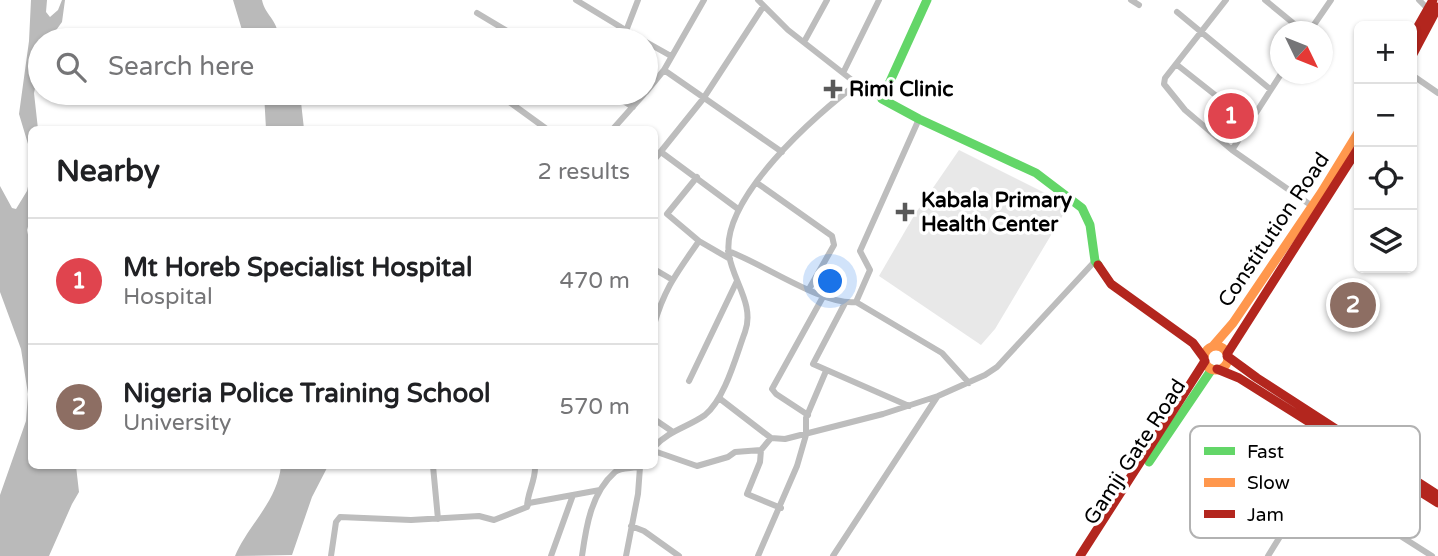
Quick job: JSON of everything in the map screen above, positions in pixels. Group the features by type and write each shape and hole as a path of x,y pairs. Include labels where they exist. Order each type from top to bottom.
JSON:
{"main road":[{"path":"927,0 881,99 1036,173 1082,208 1090,225 1095,261 1111,284 1193,343 1204,360 1215,369 1239,378 1317,426"},
{"path":"1417,29 1433,5"},
{"path":"1417,44 1433,5"},
{"name":"Constitution Road","path":"1211,347 1227,332 1354,139"},
{"name":"Constitution Road","path":"1227,355 1232,342 1354,155"},
{"path":"1193,343 1223,348 1227,355 1257,378 1331,426"},
{"path":"1080,556 1189,387 1211,347"},
{"path":"1215,369 1225,365 1227,355"},
{"name":"Gamji Gate Road","path":"1088,556 1215,369"},
{"path":"1420,483 1438,495"},
{"path":"1420,491 1438,503"}],"street":[{"path":"576,0 621,28"},
{"path":"627,28 638,0"},
{"path":"658,77 704,0"},
{"path":"758,0 804,42 857,84 881,99"},
{"path":"804,42 827,0"},
{"path":"843,73 879,0"},
{"path":"1131,0 1139,5"},
{"path":"1226,0 1165,78 1166,88 1185,110 1233,150 1312,206"},
{"path":"1265,0 1293,21"},
{"path":"1315,21 1331,0"},
{"path":"1419,0 1433,5"},
{"path":"658,155 704,99 763,7"},
{"path":"1177,12 1270,89"},
{"path":"477,13 502,28"},
{"path":"658,49 671,56"},
{"path":"1175,64 1219,98"},
{"path":"664,70 782,152"},
{"path":"1417,78 1438,93"},
{"path":"658,445 673,432 701,418 719,398 748,325 745,298 728,251 731,228 738,209 782,152 816,117 857,84"},
{"path":"1233,150 1273,84"},
{"path":"514,105 542,126"},
{"path":"615,126 632,107 629,105"},
{"path":"856,302 870,270 860,251 919,119"},
{"path":"661,152 738,209"},
{"path":"697,177 667,214 699,241 730,260"},
{"path":"757,183 832,236 835,245 809,289"},
{"path":"658,312 671,279 699,241"},
{"path":"728,251 824,295 845,303 856,302 942,353 969,383"},
{"path":"719,398 771,438 785,439 938,396 969,383 997,366 1095,261"},
{"path":"658,271 671,279"},
{"path":"689,381 737,281"},
{"path":"808,415 772,389 824,295"},
{"path":"845,303 813,362 816,367 909,406"},
{"path":"758,556 797,466 806,435 808,415 826,371"},
{"path":"832,556 938,396"},
{"path":"658,422 673,432"},
{"path":"771,438 761,450 760,462 747,494 780,508"},
{"path":"658,451 697,466 735,452 761,450"},
{"path":"433,469 438,519"},
{"path":"527,507 527,495 535,469"},
{"path":"582,556 589,517 600,490 617,470 623,469"},
{"path":"626,556 640,469"},
{"path":"331,556 336,522 340,517 411,520 478,516 494,520 527,507 529,503 600,490"},
{"path":"551,556 573,495"},
{"path":"631,526 644,531 679,556"},
{"path":"1268,556 1279,538"},
{"path":"1404,538 1433,556"}],"shaded area":[{"path":"31,0 47,0 46,12 50,17 58,10 62,0 65,0 62,22 58,28 30,28"},
{"path":"233,0 262,0 277,28 241,28"},
{"path":"28,48 28,105 35,105 38,126 28,126 28,144 19,114"},
{"path":"265,105 301,105 304,126 266,126"},
{"path":"959,150 1069,205 995,329 981,345 879,276 915,214"},
{"path":"0,186 12,208 16,209 28,186 28,394 21,349 0,292"},
{"path":"28,394 28,469 76,469 79,492 49,556 0,556 0,495 26,421"},
{"path":"280,469 326,469 312,497 292,555 235,556 268,502"}],"traffic: fast":[{"path":"927,0 882,99 1036,173 1082,208 1090,225 1095,261 1098,265"},
{"path":"1149,462 1212,369"}],"traffic: slow":[{"path":"1213,346 1233,323 1354,139"},
{"path":"1216,346 1224,350 1228,358 1224,366 1216,370 1208,366 1204,358 1208,350 1216,346"}],"traffic: jam":[{"path":"1417,28 1433,0"},
{"path":"1417,47 1438,7"},
{"path":"1227,354 1354,155"},
{"path":"1098,265 1111,284 1193,343 1204,358"},
{"path":"1227,356 1331,426"},
{"path":"1080,556 1205,361"},
{"path":"1217,369 1239,378 1315,426"},
{"path":"1420,483 1438,495"},
{"path":"1420,492 1438,503"}],"place":[{"name":"Rimi Clinic","path":"833,89"},
{"name":"Mt Horeb Specialist Hospital","path":"1231,116"},
{"name":"Kabala Primary Health Center","path":"905,212"},
{"name":"Nigeria Police Training School","path":"1353,305"}]}
